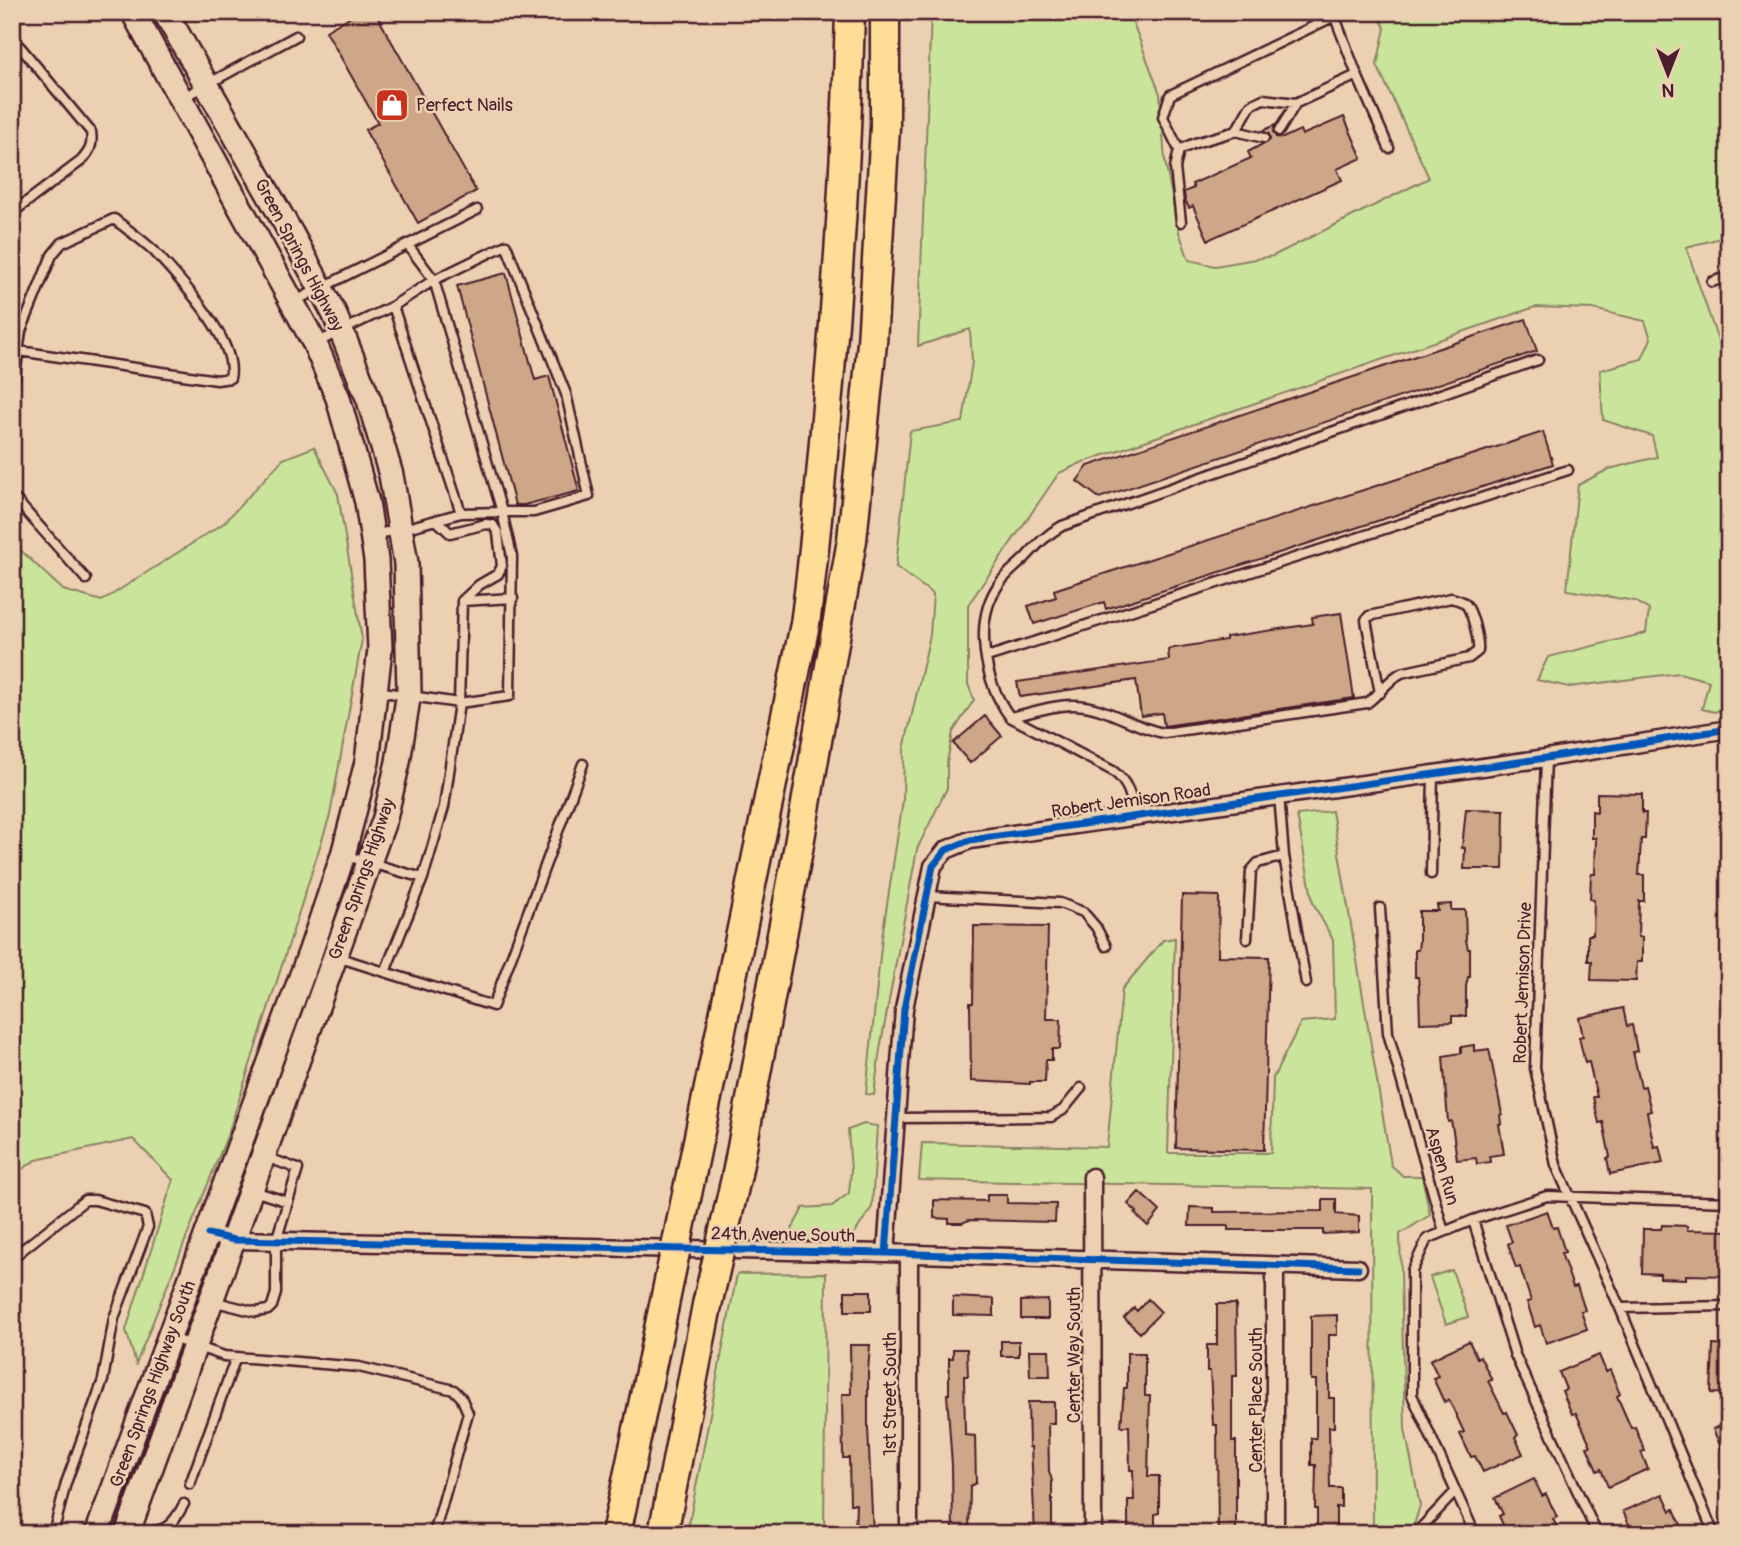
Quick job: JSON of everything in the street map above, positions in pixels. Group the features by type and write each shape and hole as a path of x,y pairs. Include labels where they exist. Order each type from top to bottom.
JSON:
{"highway":[{"path":"616,1534 805,624 814,557 841,255 850,12"},
{"path":"663,1534 707,1305 737,1174 798,850 852,540 874,303 885,127 885,12"}],"main road":[{"name":"Green Springs Highway","path":"133,12 315,344 338,398 352,444 367,502 376,560 380,649 367,762 343,855 311,950 208,1234"},
{"name":"Green Springs Highway","path":"165,12 334,313 373,412 391,475 405,563 408,696 398,762 385,818 234,1240"},
{"name":"Green Springs Highway South","path":"97,1534 208,1234"},
{"name":"Green Springs Highway South","path":"127,1534 234,1240"}],"street":[{"name":"Robert Jemison Road","path":"886,1253 904,1009 933,866 946,850 970,840 1546,758 1729,729"},
{"name":"Center Way South","path":"1092,1177 1093,1534"},
{"name":"24th Avenue South","path":"208,1234 234,1240 886,1253 1358,1268"},
{"name":"1st Street South","path":"909,1254 909,1534"},
{"name":"Center Place South","path":"1275,1266 1275,1534"}],"lane":[{"path":"1181,222 1175,168 1179,150 1163,117 1170,95 1334,14 1389,148"},
{"path":"181,99 296,36"},
{"path":"12,37 91,132 93,143 81,161 12,213"},
{"path":"1236,131 1251,105 1263,99 1296,103 1357,75"},
{"path":"1279,131 1296,103"},
{"path":"1179,150 1236,131 1264,138"},
{"path":"292,302 477,210"},
{"path":"12,399 21,331 52,255 62,243 114,219 152,249 215,323 233,368 230,377 217,380 19,351"},
{"path":"375,691 459,703 510,696 512,555 502,512 433,280 407,244"},
{"path":"315,344 393,306 433,280 506,245 566,394 589,496 534,512 461,513 400,530 372,534"},
{"path":"1712,282 1729,276"},
{"path":"393,306 461,513"},
{"path":"1135,816 1129,788 1124,779 1010,717 1001,704 990,678 984,629 990,604 999,585 1050,532 1062,526 1538,360"},
{"path":"986,657 1568,470"},
{"path":"12,499 86,579"},
{"path":"385,972 424,878 444,807 459,703 462,601 479,585 498,574 502,566 498,533 493,525 486,524 450,533 436,520"},
{"path":"462,601 513,598"},
{"path":"1010,717 1074,705 1093,708 1164,733 1367,703 1380,693 1392,678 1401,673 1469,658 1478,651 1479,643 1469,607 1464,602 1451,598 1369,616 1366,620 1380,693"},
{"name":"Robert Jemison Drive","path":"1546,758 1535,1068 1556,1165 1571,1195"},
{"path":"311,950 493,1006 583,764"},
{"path":"1431,874 1433,774"},
{"path":"1279,795 1284,856 1306,983"},
{"path":"343,855 424,878"},
{"path":"1247,939 1251,871 1258,863 1284,856"},
{"path":"927,896 1060,903 1083,912 1096,927 1106,946"},
{"name":"Aspen Run","path":"1380,908 1388,1033 1444,1232 1427,1239 1412,1271 1412,1395 1475,1534"},
{"path":"896,1118 1051,1117 1063,1110 1081,1088"},
{"path":"212,1301 256,1312 268,1310 272,1306 276,1293 276,1241 298,1169 264,1156"},
{"path":"252,1190 288,1202"},
{"path":"1571,1195 1714,1534"},
{"path":"1444,1232 1547,1196 1729,1202"},
{"path":"12,1258 85,1200 95,1200 145,1214 148,1219 148,1227 114,1318 103,1380 66,1483 53,1534"},
{"name":"Aspen Run","path":"1473,1220 1515,1355 1597,1534"},
{"path":"1620,1308 1729,1306"},
{"path":"170,1337 224,1356 359,1367 454,1390 461,1397 468,1413 434,1534"},
{"path":"190,1484 236,1357"},
{"path":"1418,1534 1455,1492"},
{"path":"133,1534 155,1532 173,1524 184,1504"},
{"path":"12,1529 25,1534"}],"green space":[{"path":"931,12 1129,12 1160,94 1165,161 1179,232 1189,260 1215,266 1273,256 1429,178 1377,65 1385,28 1377,12 1729,12 1729,236 1686,247 1729,373 1729,706 1715,712 1702,709 1709,681 1679,673 1569,687 1537,680 1548,657 1646,633 1649,610 1635,601 1567,590 1578,485 1609,469 1657,457 1652,436 1603,420 1600,370 1642,359 1651,339 1645,321 1593,309 1535,307 1081,463 1059,473 968,605 968,684 974,700 953,732 947,762 947,788 917,849 874,1095 866,1094 882,937 903,801 904,749 930,635 933,594 896,567 910,431 963,422 972,362 970,329 918,346"},
{"path":"314,447 338,494 362,639 330,815 229,1131 136,1364 126,1330 173,1180 133,1139 36,1160 12,1176 12,542 63,590 102,601 224,523 283,459"},
{"path":"1332,811 1391,1165 1403,1176 1422,1176 1430,1215 1400,1234 1405,1429 1420,1506 1411,1534 1373,1534 1372,1189 919,1180 922,1143 1107,1147 1122,989 1163,940 1175,938 1168,1153 1271,1153 1273,1078 1301,1022 1335,1019 1333,940 1313,903 1297,815"},
{"path":"864,1124 877,1126 872,1207 850,1240 797,1241 792,1229 803,1208 832,1206 849,1193 851,1171 848,1130"},
{"path":"1452,1270 1468,1317 1446,1324 1430,1277"},
{"path":"826,1273 824,1534 687,1534 737,1274"}],"building":[{"path":"358,12 375,12 476,191 418,223 365,130 378,123 326,31"},
{"path":"1344,117 1362,158 1337,169 1342,180 1208,240 1193,206 1189,208 1185,200 1184,192 1194,188 1192,184 1251,158 1248,152 1270,140 1269,134 1262,131 1275,125 1273,132 1276,137 1283,138 1300,130 1302,135"},
{"path":"506,273 535,380 549,376 579,491 524,505 515,505 457,286"},
{"path":"1526,319 1537,351 1099,498 1077,481 1088,466"},
{"path":"1543,432 1553,464 1106,609 1104,602 1034,624 1028,606 1056,597 1054,590"},
{"path":"1341,613 1354,698 1164,726 1162,713 1141,716 1136,680 1020,697 1017,682 1169,660 1168,649 1313,624 1312,617"},
{"path":"985,716 1002,736 970,763 953,743"},
{"path":"1597,793 1642,794 1642,813 1646,813 1639,875 1644,875 1644,901 1639,901 1638,937 1642,937 1642,962 1637,962 1636,981 1591,980 1592,961 1588,961 1588,935 1593,935 1594,900 1590,899 1591,874 1595,874 1596,838 1592,838 1592,811 1597,812"},
{"path":"1466,809 1504,810 1503,869 1464,869 1465,848 1462,848"},
{"path":"1182,895 1219,896 1218,956 1269,957 1264,1150 1176,1148"},
{"path":"1451,904 1451,910 1465,910 1466,940 1470,949 1466,1016 1452,1016 1452,1022 1420,1023 1418,977 1415,977 1419,911 1438,911 1437,905"},
{"path":"974,926 1048,927 1046,1019 1061,1019 1060,1049 1052,1049 1052,1060 1046,1060 1045,1082 1030,1084 971,1081 970,1003 973,1003"},
{"path":"1623,1008 1627,1026 1632,1025 1637,1051 1633,1052 1641,1087 1645,1086 1651,1111 1647,1112 1654,1147 1659,1146 1663,1163 1610,1174 1607,1158 1610,1157 1603,1122 1599,1123 1593,1097 1597,1097 1589,1062 1585,1063 1579,1037 1583,1036 1579,1018"},
{"path":"1474,1045 1474,1051 1489,1049 1502,1114 1499,1124 1504,1154 1489,1156 1490,1162 1477,1164 1476,1158 1457,1160 1451,1121 1448,1122 1443,1056 1461,1053 1461,1047"},
{"path":"1139,1192 1160,1211 1148,1226 1128,1204"},
{"path":"987,1195 1007,1195 1007,1203 1056,1204 1055,1222 969,1220 949,1223 949,1219 934,1218 934,1200 987,1201"},
{"path":"1323,1199 1336,1199 1336,1214 1359,1216 1359,1232 1323,1234 1323,1230 1228,1230 1228,1226 1189,1226 1190,1207 1214,1208 1214,1212 1323,1211"},
{"path":"1547,1211 1553,1228 1557,1227 1565,1252 1561,1253 1573,1287 1577,1286 1585,1310 1581,1311 1587,1329 1546,1343 1540,1325 1535,1327 1527,1302 1531,1301 1520,1267 1516,1268 1508,1244 1512,1242 1506,1225"},
{"path":"1662,1225 1687,1226 1687,1230 1729,1231 1729,1276 1686,1275 1686,1279 1660,1278 1660,1274 1642,1273 1643,1229 1661,1229"},
{"path":"845,1291 871,1291 871,1311 845,1311"},
{"path":"953,1297 994,1299 994,1316 953,1315"},
{"path":"1148,1299 1161,1312 1140,1333 1124,1318 1134,1308 1137,1311"},
{"path":"1048,1300 1048,1319 1021,1319 1021,1301"},
{"path":"1217,1304 1236,1304 1237,1376 1232,1376 1232,1441 1236,1441 1236,1534 1218,1534 1217,1425 1213,1425 1210,1371 1207,1371 1207,1345 1217,1345"},
{"path":"1337,1315 1337,1335 1329,1335 1329,1398 1334,1398 1334,1427 1329,1427 1330,1488 1341,1488 1341,1507 1336,1507 1336,1534 1317,1534 1316,1465 1311,1465 1311,1438 1316,1438 1316,1380 1311,1380 1311,1316"},
{"path":"1001,1341 1019,1341 1019,1356 1001,1356"},
{"path":"1469,1341 1492,1380 1488,1381 1504,1413 1507,1412 1523,1454 1483,1472 1475,1456 1471,1457 1460,1434 1464,1432 1449,1400 1444,1402 1433,1378 1438,1376 1430,1360"},
{"path":"850,1345 870,1345 868,1428 873,1534 855,1534 856,1504 850,1504 849,1458 843,1458 842,1394 851,1394"},
{"path":"1713,1345 1729,1346 1729,1394 1711,1393"},
{"path":"953,1349 967,1349 968,1376 964,1376 965,1435 975,1436 976,1483 970,1486 969,1534 953,1534 947,1394 949,1358 953,1358"},
{"path":"1029,1350 1049,1350 1050,1376 1030,1376"},
{"path":"1127,1353 1145,1353 1145,1396 1150,1396 1148,1476 1159,1476 1159,1513 1155,1514 1155,1534 1128,1534 1128,1500 1134,1500 1133,1470 1130,1470 1129,1426 1121,1426 1124,1388 1127,1388"},
{"path":"1599,1355 1606,1372 1610,1370 1620,1394 1617,1396 1631,1428 1635,1427 1645,1451 1641,1452 1648,1469 1608,1487 1601,1469 1597,1471 1587,1447 1591,1446 1576,1413 1572,1414 1562,1391 1566,1389 1559,1372"},
{"path":"1028,1402 1054,1402 1054,1423 1048,1423 1052,1534 1035,1534"},
{"path":"1729,1422 1729,1466 1713,1429"},
{"path":"1534,1479 1542,1496 1546,1494 1557,1517 1553,1519 1560,1534 1507,1534 1499,1516 1503,1514 1495,1498"},
{"path":"1663,1494 1671,1511 1674,1509 1685,1534 1633,1534 1623,1511"}],"cycle path":[{"path":"886,1253 904,1009 933,866 946,850 970,840 1546,758 1729,729"},
{"path":"208,1234 234,1240 886,1253 1358,1268"}],"place":[{"name":"Perfect Nails","path":"392,105"}]}
